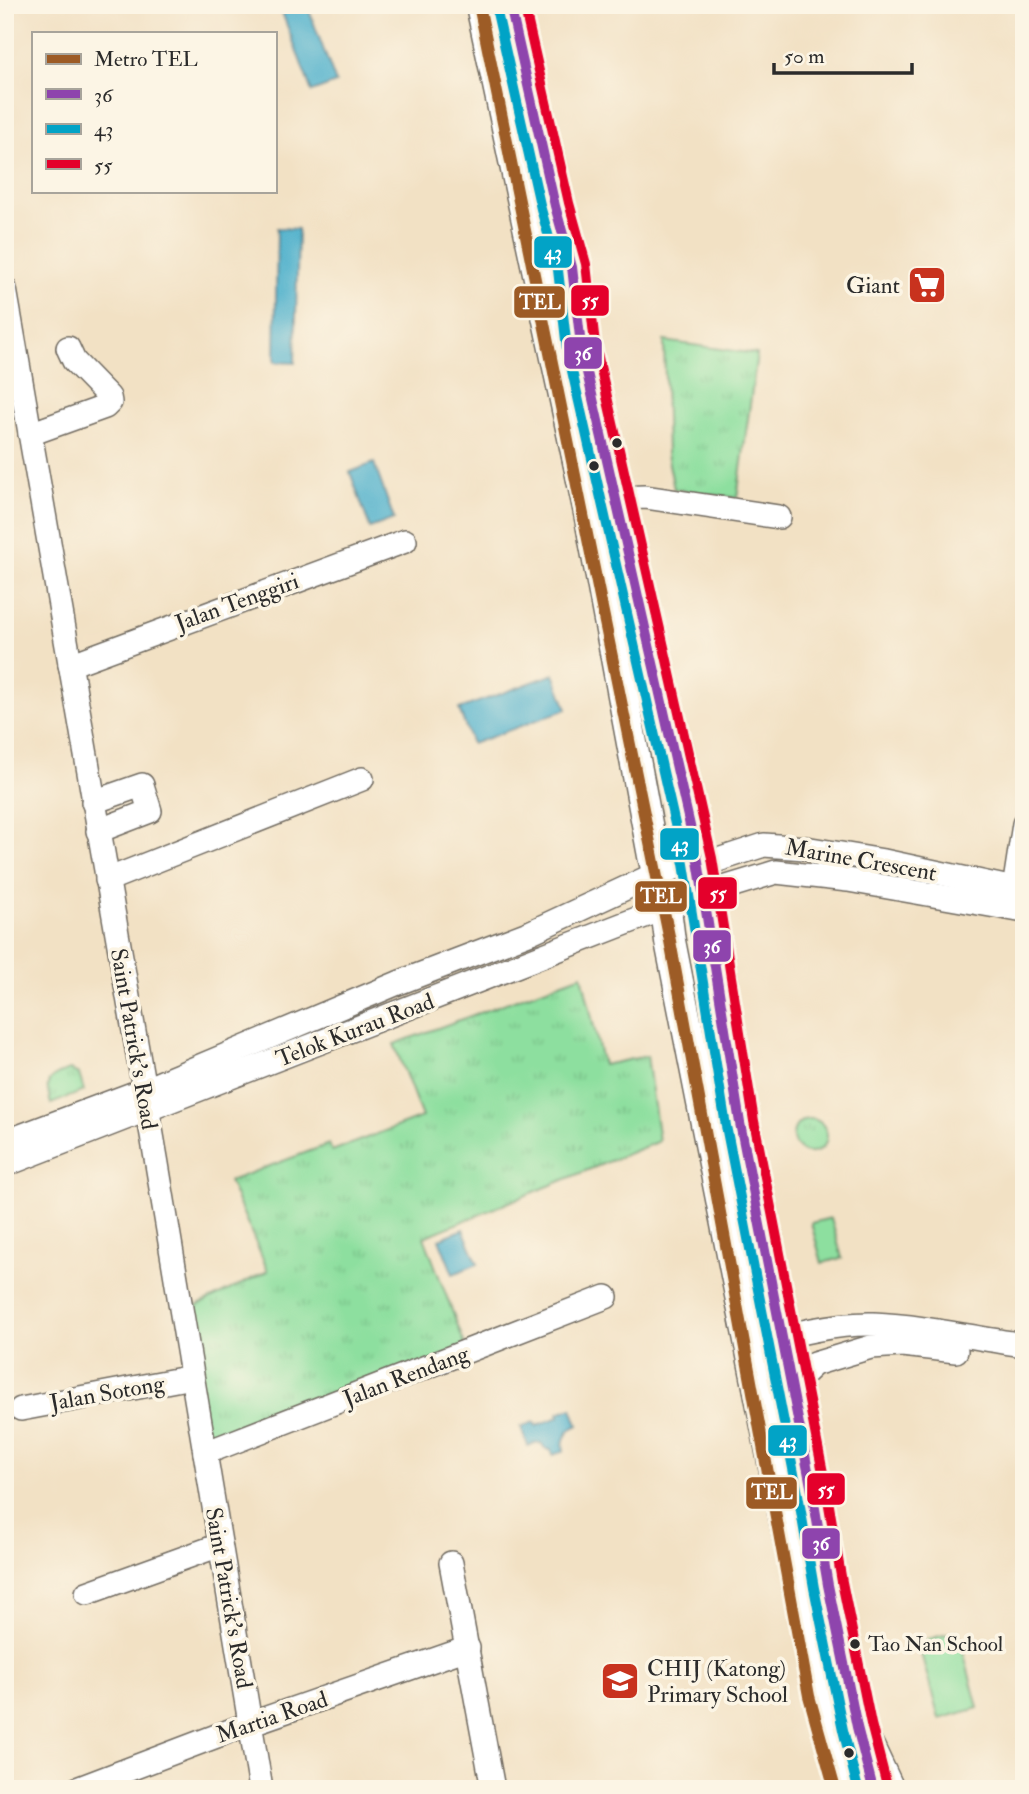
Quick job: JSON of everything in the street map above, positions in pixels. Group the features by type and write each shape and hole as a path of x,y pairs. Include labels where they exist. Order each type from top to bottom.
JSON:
{"highway":[{"path":"857,1727 886,1789"}],"main road":[{"path":"481,5 546,304 805,1624 846,1789"},
{"path":"510,5 555,206 572,267 581,346 698,861 740,1123 783,1337 828,1585 857,1727 873,1789"}],"street":[{"name":"Saint Patrick's Road","path":"5,289 13,377 30,435 261,1789"},
{"path":"30,435 106,407 110,402 74,361 68,348"},
{"path":"616,498 645,497 779,517"},
{"name":"Jalan Tenggiri","path":"70,665 405,541"},
{"path":"107,880 362,779"},
{"path":"93,802 142,785 150,811 98,831"},
{"path":"1018,900 1024,824"},
{"name":"Marine Crescent","path":"698,861 718,860 764,845 805,848 884,861 1018,900"},
{"name":"Telok Kurau Road","path":"5,1165 398,983 531,932 658,873 698,861"},
{"name":"Marine Crescent","path":"704,894 776,872 1018,900"},
{"name":"Telok Kurau Road","path":"5,1142 145,1101 704,894"},
{"name":"Jalan Rendang","path":"205,1453 606,1297"},
{"path":"751,1346 821,1329 872,1324 1024,1345"},
{"path":"792,1385 814,1364 871,1347 902,1345 1024,1360"},
{"name":"Jalan Sotong","path":"21,1409 192,1377"},
{"path":"87,1593 220,1545"},
{"path":"452,1563 493,1789"},
{"name":"Martia Road","path":"77,1789 250,1724 468,1648"}],"green space":[{"path":"664,341 757,354 737,498 674,489 667,454"},
{"path":"582,975 603,1065 647,1056 659,1141 424,1237 467,1350 209,1448 180,1314 268,1271 229,1181 329,1144 332,1151 422,1117 394,1044"},
{"path":"70,1070 79,1074 84,1091 51,1104 49,1081"},
{"path":"810,1119 822,1124 827,1136 822,1148 810,1153 798,1148 793,1136 798,1124"},
{"path":"831,1218 842,1258 822,1263 811,1223"},
{"path":"958,1631 978,1708 939,1719 918,1642"}],"water":[{"path":"307,5 336,83 312,92 280,7"},
{"path":"277,228 298,229 295,363 275,362"},
{"path":"374,463 394,519 370,528 350,472"},
{"path":"554,674 567,709 472,744 459,709"},
{"path":"463,1229 478,1264 453,1274 439,1239"},
{"path":"572,1408 578,1425 566,1436 564,1451 553,1455 551,1450 545,1449 542,1444 528,1446 521,1427 534,1422 536,1426 559,1417 558,1413"}],"metro line":[{"name":"TEL","path":"479,5 670,941 809,1696 835,1789"}],"transit line":[{"name":"36","path":"510,5 555,206 572,267 581,346 698,861 740,1123 828,1585 857,1727 873,1789"},
{"name":"55","path":"524,5 569,203 586,264 595,344 712,858 754,1121 842,1582 871,1724 887,1786"},
{"name":"43","path":"496,8 541,209 558,270 567,349 684,864 726,1126 814,1588 858,1789"}],"place":[{"name":"Giant","path":"927,285"},
{"name":"Tao Nan School","path":"855,1644"},
{"name":"CHIJ (Katong) Primary School","path":"620,1681"}]}
